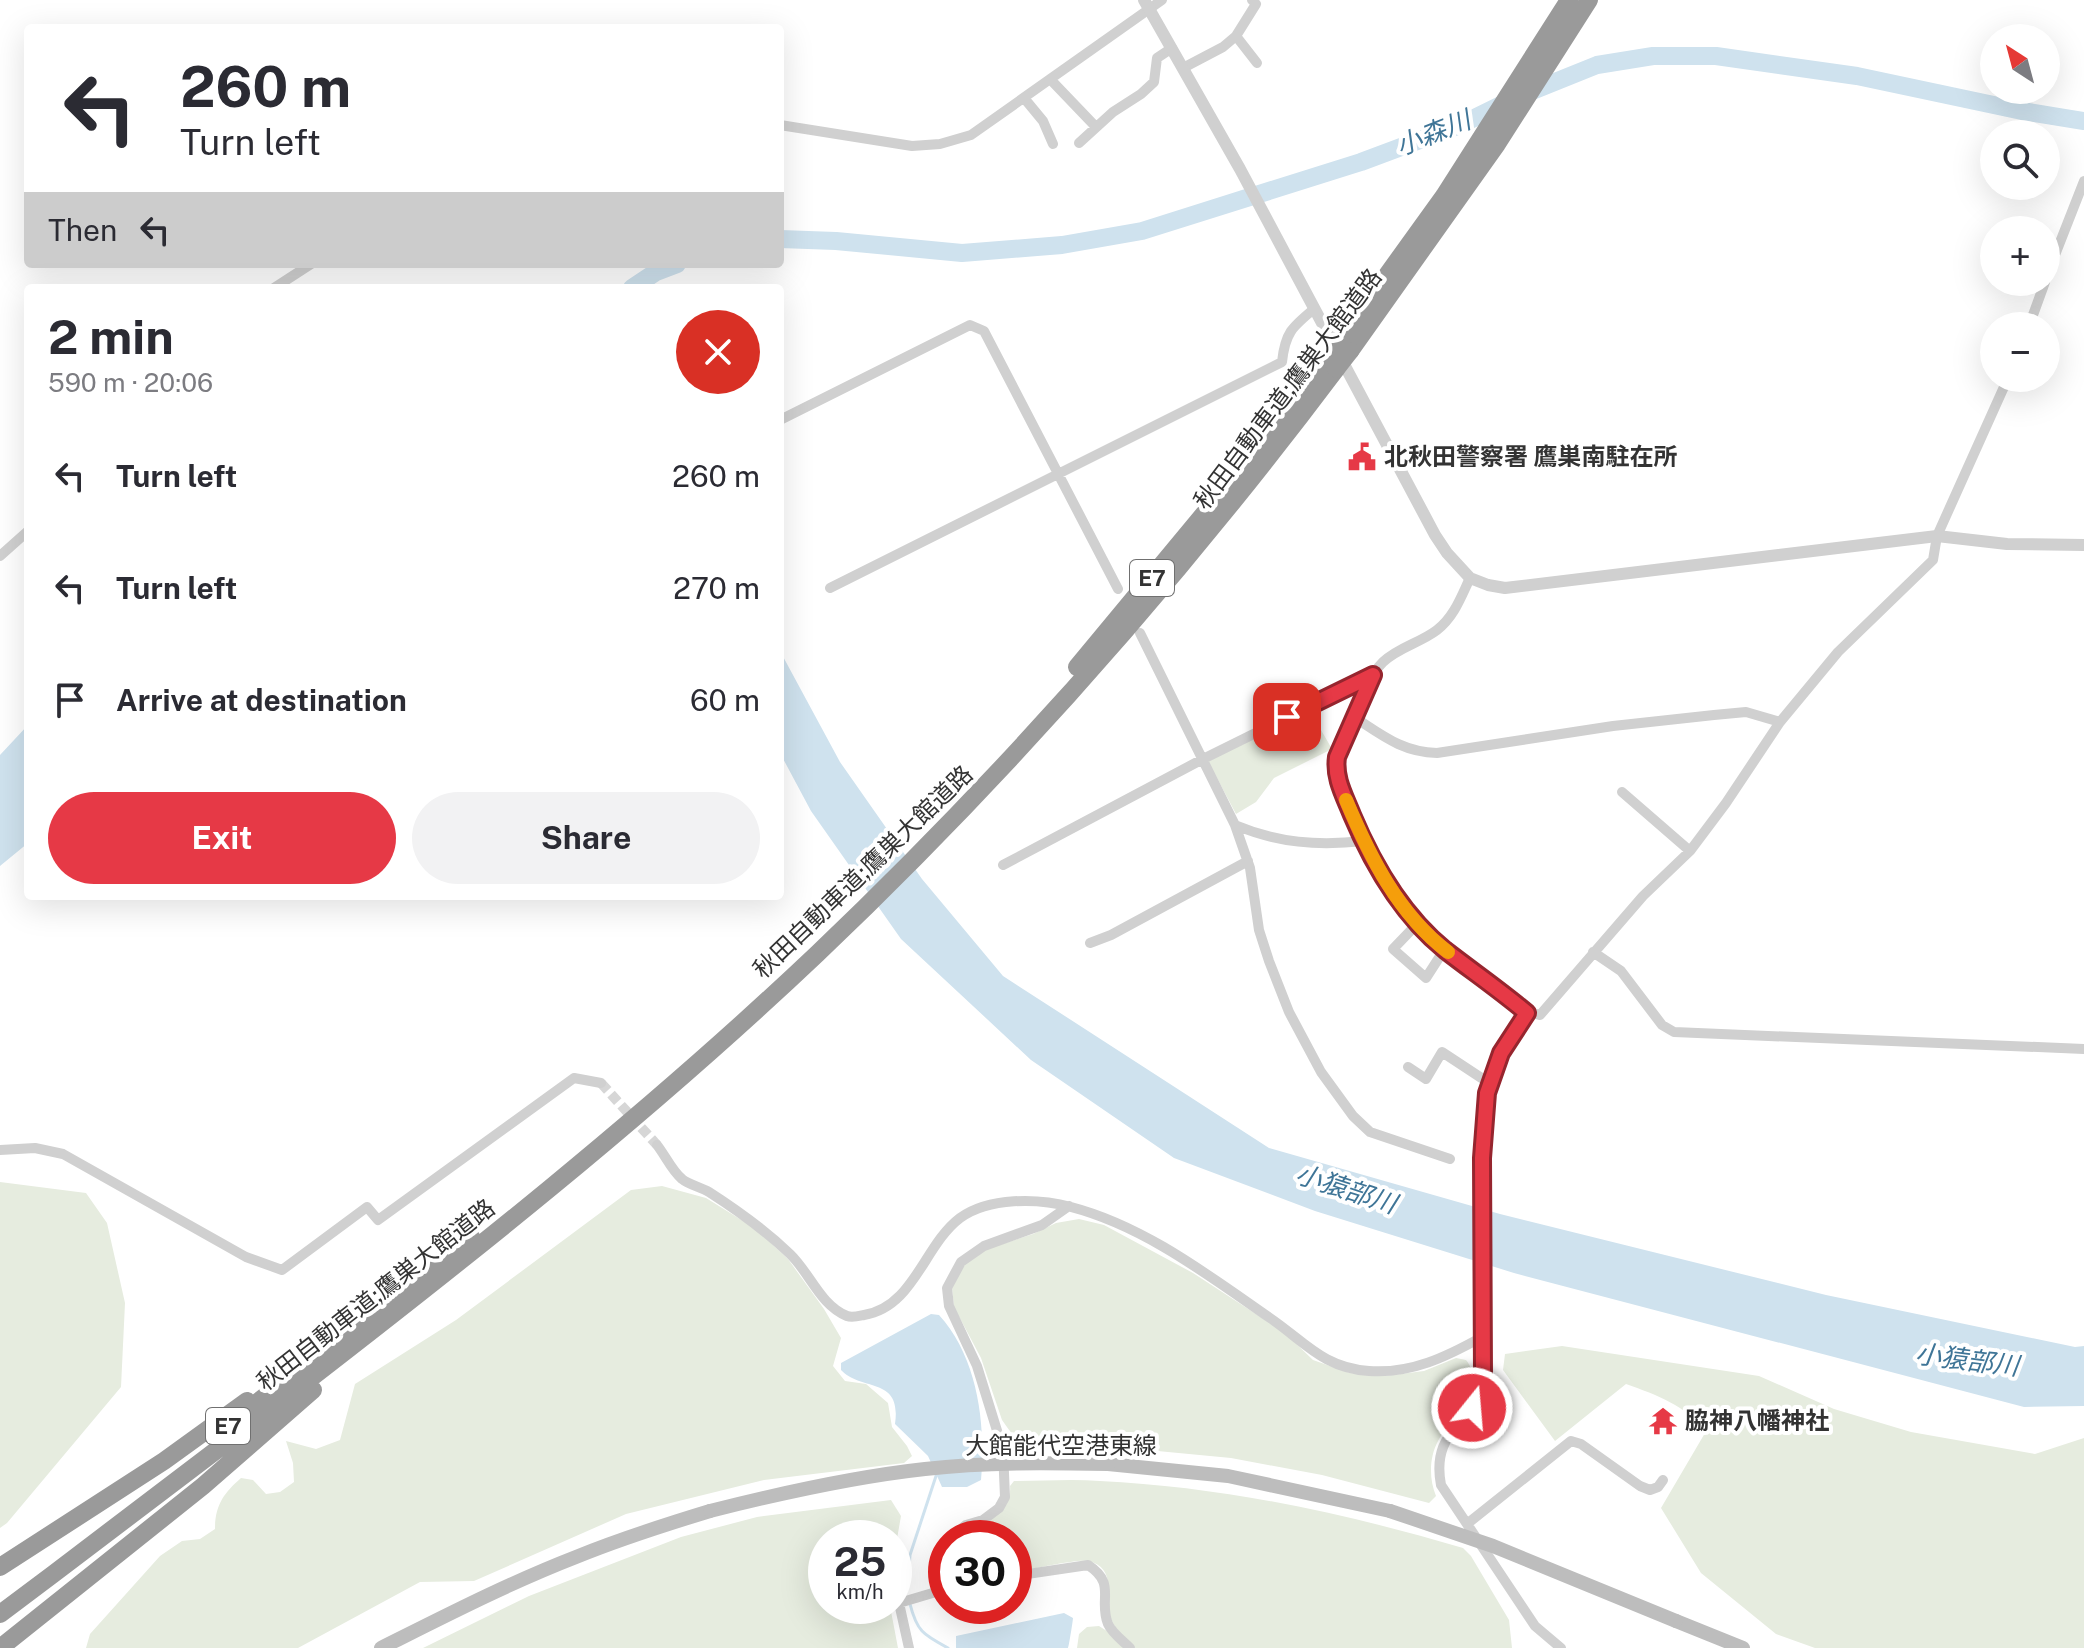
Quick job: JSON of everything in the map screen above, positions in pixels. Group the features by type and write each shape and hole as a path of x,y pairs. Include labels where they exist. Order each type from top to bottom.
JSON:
{"highway":[{"name":"秋田自動車道;鷹巣大館道路","path":"1452,197 1567,0"},
{"name":"秋田自動車道;鷹巣大館道路","path":"0,1614 423,1292 656,1099 812,952 971,794 1346,345 1537,83 1589,0"},
{"path":"1537,83 1596,0"},
{"name":"秋田自動車道;鷹巣大館道路","path":"0,1599 454,1251 812,952"},
{"path":"0,1567 164,1461 454,1251"},
{"path":"0,1648 203,1486 423,1292"}],"main road":[{"name":"大館能代空港東線","path":"381,1648 505,1587 574,1558 710,1511 780,1493 925,1469 991,1464 1108,1464 1228,1476 1390,1511 1493,1546 1676,1621 1723,1644 1743,1648"}],"street":[{"path":"784,126 912,146 940,144 971,135 1147,4 1162,0"},
{"path":"1183,68 1223,47 1236,36 1256,4 1252,0"},
{"path":"1147,4 1240,169 1414,500 1447,553 1470,578 1505,588 1937,536 2007,544 2084,545"},
{"path":"1236,36 1257,63"},
{"path":"1079,143 1095,126 1154,82 1157,58 1172,48"},
{"path":"1050,79 1095,126"},
{"path":"1024,98 1043,121 1053,144"},
{"path":"2060,242 2084,181"},
{"path":"280,284 305,268"},
{"path":"830,588 1282,362 1290,328 1314,309"},
{"path":"784,418 970,325 984,331 1118,589"},
{"path":"1470,578 1457,607 1437,630 1398,651 1382,663 1373,675 1337,757 1335,770 1376,865 1417,924 1444,950 1483,976 1527,1013 1540,1015 1643,896 1690,851 1780,722 1838,652 1933,560 1937,536 2002,392"},
{"path":"0,556 24,535"},
{"path":"1140,633 1235,825 1248,861 1259,930 1269,961 1289,1012 1321,1072 1353,1116 1370,1132 1450,1159"},
{"path":"1003,865 1201,760 1373,675"},
{"path":"1354,717 1391,741 1415,752 1437,753 1613,726 1746,712 1780,722"},
{"path":"1622,792 1690,851"},
{"path":"1235,825 1261,836 1298,843 1327,845 1364,841"},
{"path":"1090,943 1111,935 1248,861"},
{"path":"1417,924 1393,949 1426,978 1444,950"},
{"path":"1593,952 1621,971 1662,1025 1674,1032 2084,1049"},
{"path":"1527,1013 1501,1053 1489,1083 1482,1158 1483,1374 1481,1390 1472,1408 1445,1439 1440,1453 1441,1485 1535,1626 1561,1648"},
{"path":"1408,1067 1426,1079 1442,1052 1489,1083"},
{"path":"0,1150 35,1148 63,1154 246,1257 282,1270 367,1207 378,1220 574,1078 601,1083"},
{"path":"657,1145 682,1179 706,1190 752,1222 792,1256 832,1307 849,1317 870,1314 886,1307 905,1291 947,1231 960,1218 982,1208 1036,1199 1103,1216 1168,1249 1279,1324 1315,1355 1340,1365 1367,1371 1427,1365 1482,1337"},
{"path":"983,1520 999,1508 1005,1497 1003,1450 977,1366 949,1306 947,1288 961,1262 984,1246 1042,1225 1069,1206"},
{"path":"1467,1524 1571,1441 1581,1444 1640,1486 1650,1490 1658,1487 1663,1480"},
{"path":"1032,1573 1088,1565 1098,1572 1105,1583 1109,1628 1130,1648"},
{"path":"909,1648 899,1603 928,1594"}],"shaded area":[{"path":"1310,711 1332,749 1274,778 1256,802 1236,814 1208,761"},
{"path":"0,1182 86,1193 107,1223 125,1303 121,1387 0,1528"},
{"path":"662,1186 706,1198 756,1229 788,1259 841,1338 833,1366 845,1381 866,1384 888,1403 892,1427 912,1456 904,1463 764,1480 626,1514 474,1581 420,1582 298,1648 86,1648 90,1634 160,1556 182,1541 200,1539 215,1529 222,1500 241,1478 253,1480 266,1494 280,1492 294,1482 293,1463 286,1441 316,1449 340,1440 355,1384 456,1320 631,1190"},
{"path":"1079,1219 1104,1225 1193,1273 1285,1333 1313,1360 1350,1373 1385,1376 1424,1371 1456,1358 1466,1360 1474,1382 1466,1403 1438,1441 1433,1454 1432,1483 1436,1496 1429,1503 1322,1475 1231,1458 1126,1448 1031,1449 1014,1437 1002,1420 981,1358 954,1307 952,1288 963,1265 984,1250 1056,1223"},
{"path":"1562,1346 1759,1376 1834,1409 1911,1432 2035,1454 2084,1438 2084,1648 1815,1648 1776,1634 1701,1573 1661,1508 1705,1433 1698,1423 1670,1402 1626,1384 1555,1441 1503,1370 1505,1354"},
{"path":"1068,1480 1192,1489 1329,1513 1463,1548 1471,1556 1509,1620 1512,1648 1135,1648 1111,1619 1107,1577 1097,1564 1082,1561 1032,1569 1032,1520 987,1520 1006,1504 1014,1481"},
{"path":"891,1500 900,1520 808,1520 808,1624 893,1624 898,1648 423,1648 529,1596 681,1537 757,1517"},
{"path":"1099,1626 1113,1635 1123,1648 1077,1648 1079,1634 1087,1627"}],"water":[{"name":"小猿部川","path":"784,658 840,762 922,879 1003,976 1269,1148 1500,1214 1826,1295 2075,1347 2084,1346 2084,1406 2024,1407 1514,1273 1315,1211 1174,1158 1031,1060 901,939 811,811 784,760"},
{"path":"24,729 24,846 0,866 0,755"},
{"path":"931,1314 939,1315 963,1351 976,1393 982,1437 981,1480 967,1487 942,1487 928,1456 895,1424 896,1409 887,1392 850,1377 841,1370 841,1363"},
{"path":"1064,1613 1073,1618 1068,1648 956,1648 956,1636 1012,1624 1032,1624 1032,1620"}],"waterway":[{"name":"小森川","path":"784,239 962,253 1062,245 1142,231 1361,162 1460,125 1515,98 1597,65 1653,56 1716,56 1857,76 2084,121"},
{"name":"小森川","path":"638,284 666,268"},
{"path":"912,1549 937,1473"},
{"path":"912,1610 923,1632 948,1648"}],"tunnel":[{"path":"601,1083 657,1145"}],"slow traffic":[{"path":"1346,800 1361,837 1400,902 1417,924 1448,952"}],"place":[{"name":"北秋田警察署 鷹巣南駐在所","path":"1362,457"},
{"name":"脇神八幡神社","path":"1663,1421"}],"route":[{"path":"1287,717 1373,675 1337,757 1335,770 1361,837 1376,865 1417,924 1444,950 1483,976 1527,1013 1492,1070 1487,1093 1482,1158 1483,1374 1481,1390 1472,1408"}]}
